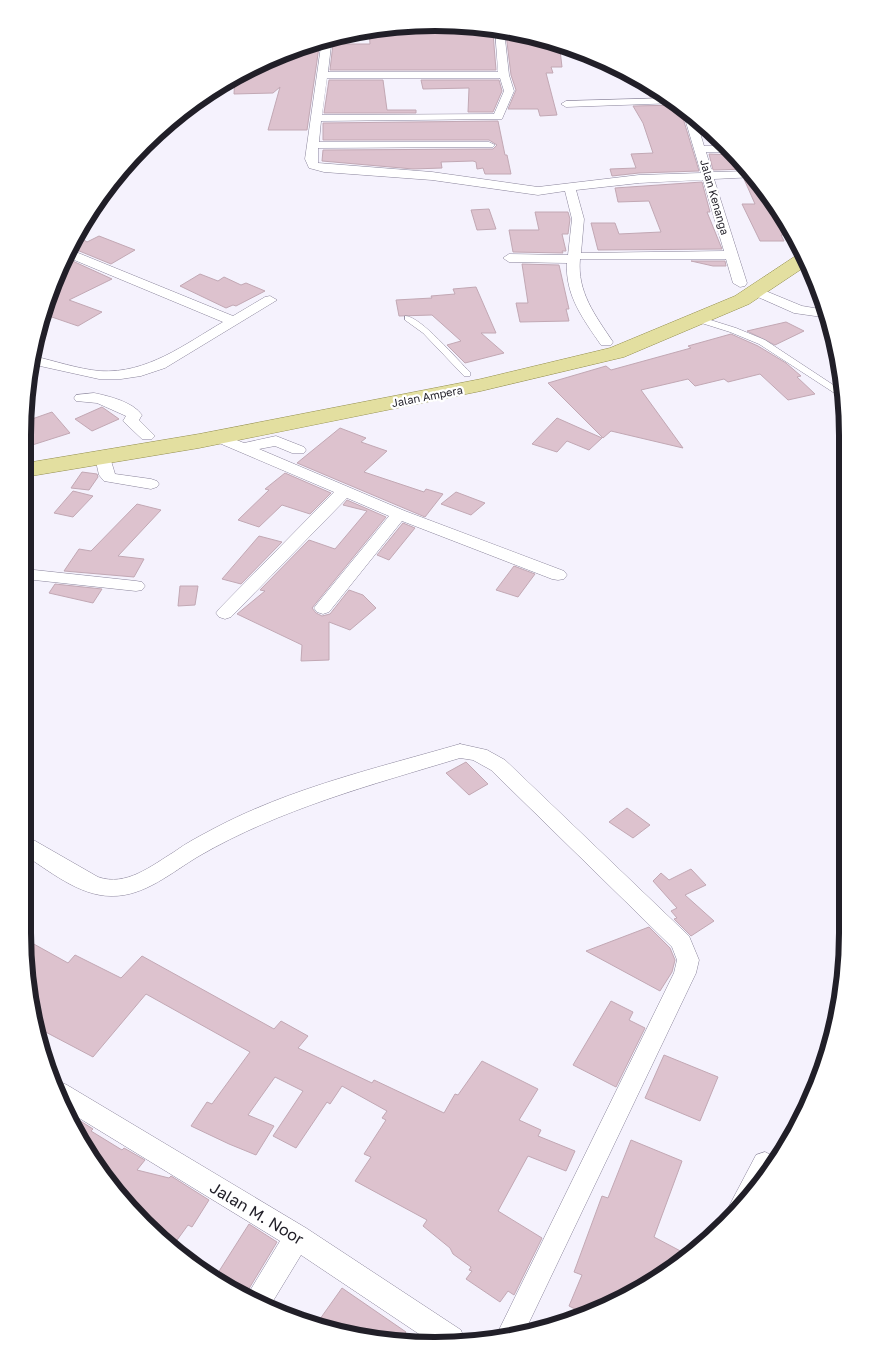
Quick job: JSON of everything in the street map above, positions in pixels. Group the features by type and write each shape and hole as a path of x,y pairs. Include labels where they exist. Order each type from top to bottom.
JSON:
{"main road":[{"name":"Jalan Ampera","path":"31,457 103,458 481,385 617,353 742,300 748,287 792,247"},
{"name":"Jalan Ampera","path":"31,468 147,436 467,374 606,342 748,287 799,261"}],"street":[{"path":"317,118 498,117 509,91 504,75 501,37"},
{"path":"324,47 323,75 312,164 324,168 432,176 538,192 638,179 743,174"},
{"path":"323,75 504,75"},
{"path":"566,104 662,101"},
{"name":"Jalan Kenanga","path":"692,124 732,255 748,287"},
{"path":"313,144 489,145"},
{"path":"700,150 719,149"},
{"path":"570,189 576,205 580,258 575,287 606,342"},
{"path":"74,255 233,321"},
{"path":"509,258 732,255"},
{"path":"748,287 799,310 819,313"},
{"path":"38,361 84,372 108,375 140,372 160,365 270,300"},
{"path":"81,398 101,399 132,413 134,416 131,421 147,436"},
{"path":"217,437 399,514 558,574"},
{"path":"243,448 276,441 298,450"},
{"path":"103,458 107,475 110,478 151,484"},
{"path":"225,613 345,491"},
{"path":"323,608 399,514"},
{"path":"31,575 136,586"},
{"path":"31,849 91,884 108,888 121,888 138,883 223,831 290,804 460,750 484,756 498,765 681,942 688,960 685,973 512,1329"},
{"name":"Jalan M. Noor","path":"66,1097 297,1236 446,1337"},
{"path":"761,1171 765,1163"},
{"path":"261,1297 297,1236"}],"lane":[{"path":"408,318 426,331 467,374"},
{"path":"698,320 733,330 762,342 836,390"}],"building":[{"path":"409,32 461,32 493,36 496,70 330,70 333,45 370,44 369,37"},
{"path":"506,38 560,52 562,67 551,67 553,73 546,73 557,115 540,116 538,109 508,109 516,90 511,75"},
{"path":"319,49 307,130 268,130 280,87 273,93 234,94 235,84 280,62"},
{"path":"329,80 383,80 387,110 416,110 416,113 324,113"},
{"path":"421,80 499,80 502,91 493,112 468,112 469,88 423,89"},
{"path":"668,105 682,116 699,171 612,176 610,169 636,168 631,154 653,153 643,123 633,106"},
{"path":"498,121 511,174 485,174 483,168 477,169 476,162 473,161 441,162 442,168 413,169 322,161 323,150 493,149 497,145 489,140 323,140 323,123"},
{"path":"709,154 725,155 739,169 713,170"},
{"path":"744,179 747,179 771,211 786,235 781,235 784,241 760,241 742,204 755,204"},
{"path":"702,182 710,212 707,212 722,249 598,250 591,223 615,223 619,234 661,232 649,201 618,202 615,188"},
{"path":"489,209 496,229 477,230 471,210"},
{"path":"535,212 568,212 570,219 568,234 562,234 566,251 562,251 563,253 513,252 509,230 539,230"},
{"path":"99,236 135,250 111,264 76,250 81,242 84,240 87,242"},
{"path":"71,260 112,279 69,300 102,312 78,326 50,316"},
{"path":"691,261 725,261 726,266 713,266"},
{"path":"522,264 559,265 569,309 566,309 569,321 520,322 516,303 528,303"},
{"path":"200,274 218,281 224,277 241,285 246,283 265,291 236,306 233,305 226,308 180,286"},
{"path":"476,287 496,333 481,333 504,353 465,363 447,345 461,341 432,315 399,316 396,300 432,298 431,296 455,294 453,289"},
{"path":"786,322 804,331 775,345 747,331"},
{"path":"731,334 758,346 786,363 801,376 797,377 815,394 788,400 760,374 728,382 724,379 695,386 688,379 641,390 683,448 611,431 603,438 548,383 606,366 611,370 691,348 688,346"},
{"path":"102,407 119,419 92,431 75,419"},
{"path":"52,412 70,433 31,445 32,419"},
{"path":"557,418 602,438 589,450 567,441 557,452 532,444"},
{"path":"340,428 366,438 361,442 387,451 364,472 424,492 426,489 443,494 425,517 297,463"},
{"path":"82,472 97,474 98,477 89,490 71,488"},
{"path":"285,473 331,493 310,514 282,505 259,527 238,520 269,490 265,489"},
{"path":"73,491 93,496 73,517 54,513"},
{"path":"456,492 485,503 471,515 441,504"},
{"path":"347,500 386,517 312,608 322,616 330,614 349,590 363,595 376,608 350,630 329,622 329,660 301,661 302,645 237,614 265,591 260,590 309,540 335,549 367,511 343,505"},
{"path":"137,504 161,510 118,556 144,559 134,577 64,571 79,549 91,551"},
{"path":"403,523 415,528 389,560 377,555"},
{"path":"259,536 282,542 241,584 222,579"},
{"path":"514,566 535,574 518,597 496,590"},
{"path":"55,584 102,589 93,603 49,593"},
{"path":"180,586 198,586 195,605 178,606"},
{"path":"466,762 488,784 469,795 446,773"},
{"path":"627,808 650,825 633,838 609,822"},
{"path":"691,869 706,885 685,895 714,921 691,936 674,919 677,918 671,911 677,908 653,881 661,873 669,880"},
{"path":"649,927 670,948 675,960 672,972 660,991 586,951"},
{"path":"31,943 68,963 75,955 121,978 142,956 274,1029 281,1021 308,1036 298,1048 372,1083 374,1080 444,1113 455,1094 458,1095 482,1061 538,1089 519,1120 541,1130 538,1136 575,1151 566,1171 528,1156 498,1211 542,1238 514,1295 508,1291 500,1302 466,1279 472,1271 469,1270 471,1267 453,1254 450,1248 423,1226 427,1220 355,1181 371,1157 364,1154 386,1120 382,1118 387,1111 342,1086 330,1104 327,1102 296,1148 273,1136 303,1091 275,1077 248,1115 274,1126 256,1155 191,1126 207,1102 212,1104 250,1052 146,994 93,1057 44,1031 35,986"},
{"path":"611,1001 633,1012 629,1020 645,1028 616,1087 573,1065"},
{"path":"664,1055 718,1077 700,1121 645,1098"},
{"path":"76,1118 93,1129 91,1131 122,1150 124,1148 145,1160 137,1170 169,1178 171,1176 209,1200 192,1227 188,1225 175,1242 169,1237 131,1199 115,1179 99,1157"},
{"path":"631,1140 682,1161 654,1237 682,1252 637,1283 578,1310 569,1306 582,1275 574,1272 602,1196 608,1198"},
{"path":"249,1224 277,1242 248,1291 218,1273"},
{"path":"342,1288 406,1332 404,1335 382,1333 356,1329 320,1319"}]}
